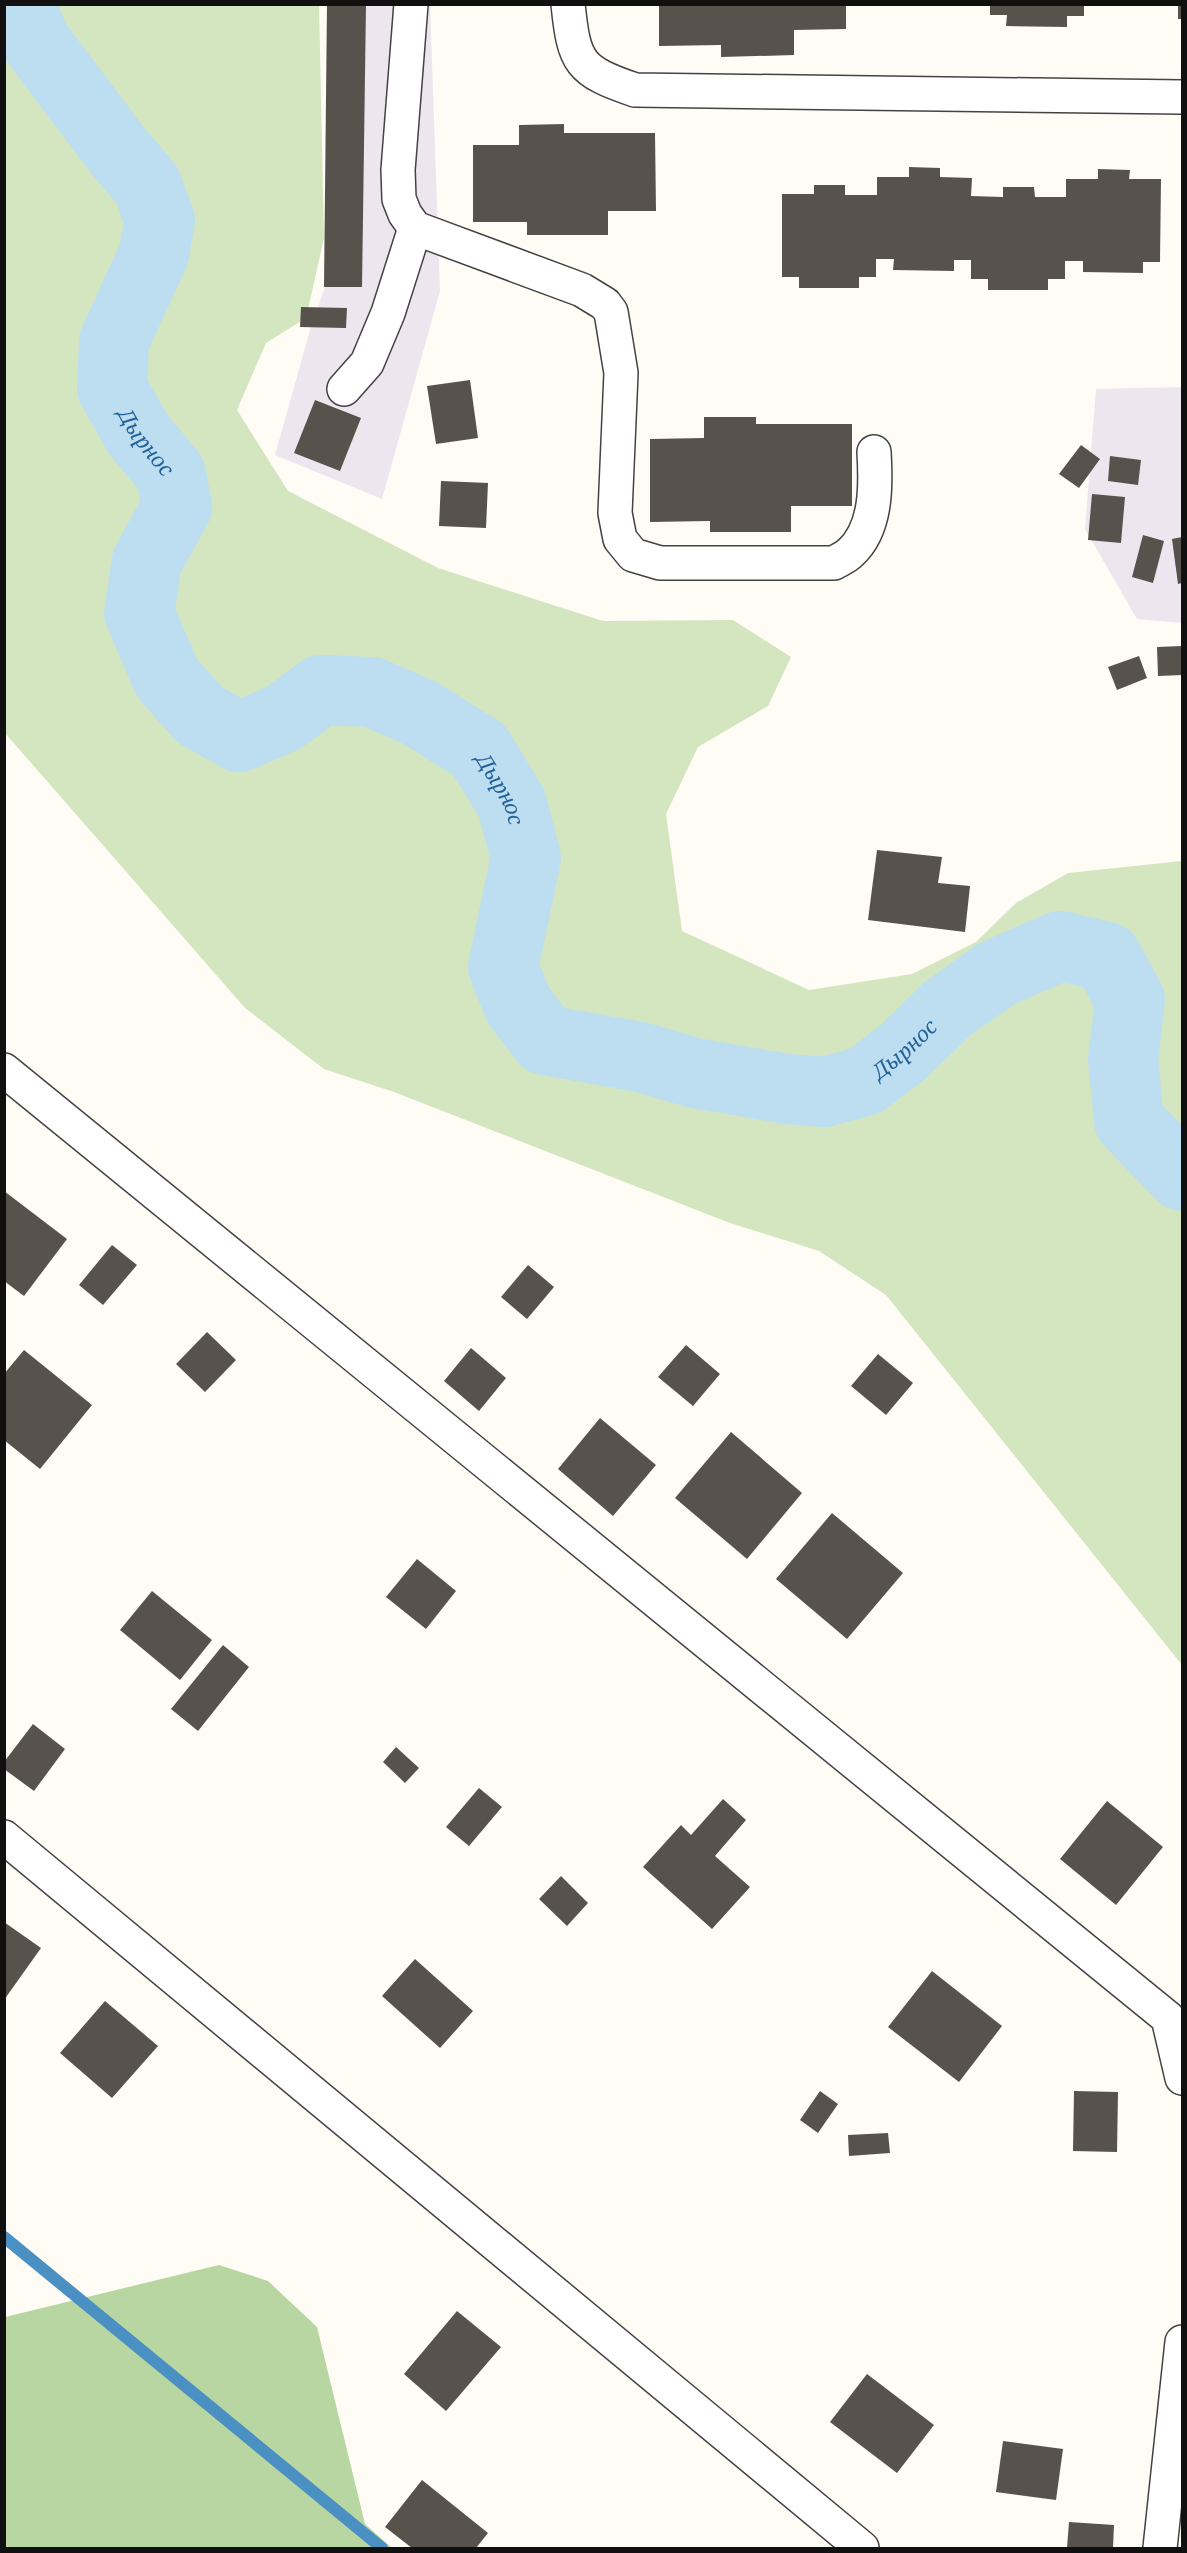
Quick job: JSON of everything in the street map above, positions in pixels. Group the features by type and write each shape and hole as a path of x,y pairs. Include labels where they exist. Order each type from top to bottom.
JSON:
{"street":[{"path":"411,4 398,170 399,199 405,214 415,228 582,290 605,304 611,312 621,373 615,513 620,539 633,555 660,563 834,563 850,553 866,532 873,505 874,452"},
{"path":"568,4 572,40 579,59 601,78 635,90 1182,97"},
{"path":"344,389 367,363 388,313 415,228"},
{"path":"4,1070 1168,2018 1182,2078"},
{"path":"4,1837 862,2548"},
{"path":"1160,2548 1182,2342"}],"shaded area":[{"path":"328,5 430,5 440,291 382,499 275,455 312,323 336,257"},
{"path":"1182,387 1182,623 1137,619 1085,529 1096,389"}],"green space":[{"path":"4,5 319,5 324,238 306,318 266,343 237,410 288,491 438,568 603,621 733,620 791,657 768,706 698,747 666,814 682,931 809,990 912,974 976,942 1016,903 1068,873 1182,861 1182,1665 886,1295 819,1251 730,1223 394,1092 324,1069 245,1008 5,733"},
{"path":"219,2265 268,2281 317,2327 365,2524 392,2548 5,2548 5,2317"}],"building":[{"path":"327,4 366,4 362,287 324,287"},
{"path":"659,4 846,4 846,29 794,30 794,55 721,57 721,45 659,46"},
{"path":"990,4 1084,4 1084,16 1067,16 1067,27 1006,26 1007,15 990,15"},
{"path":"1178,4 1182,4 1182,19 1178,19"},
{"path":"564,124 564,133 655,133 656,211 608,211 608,235 527,235 527,222 473,222 473,145 519,145 519,125"},
{"path":"909,167 940,168 940,177 972,178 971,196 1003,197 1003,187 1034,187 1035,197 1066,197 1066,179 1098,179 1098,169 1130,170 1129,179 1161,179 1160,262 1143,262 1143,273 1083,272 1083,261 1065,261 1065,279 1048,279 1048,290 988,290 988,279 971,279 971,260 954,260 954,271 893,270 894,259 876,259 876,277 859,277 859,288 799,288 799,277 782,277 782,194 814,194 814,185 845,185 845,195 877,195 877,177 909,177"},
{"path":"301,307 347,308 346,328 300,327"},
{"path":"470,380 478,438 436,444 427,386"},
{"path":"315,400 361,418 340,471 294,453"},
{"path":"704,417 756,417 756,424 852,424 852,506 791,506 791,532 710,532 710,521 650,522 650,439 704,438"},
{"path":"1081,445 1100,459 1079,488 1059,474"},
{"path":"1110,456 1141,460 1138,485 1108,481"},
{"path":"441,481 488,483 486,528 439,526"},
{"path":"1092,494 1125,497 1121,543 1088,540"},
{"path":"1143,535 1164,541 1153,583 1132,577"},
{"path":"1182,537 1182,583 1178,584 1172,539"},
{"path":"1182,646 1182,675 1158,676 1157,647"},
{"path":"1139,656 1147,678 1117,690 1108,667"},
{"path":"877,850 942,857 938,883 970,886 965,932 868,920"},
{"path":"4,1191 67,1239 24,1296 4,1281"},
{"path":"112,1245 137,1265 103,1305 79,1285"},
{"path":"528,1265 554,1287 527,1319 501,1297"},
{"path":"207,1332 236,1360 205,1392 176,1364"},
{"path":"686,1345 720,1374 693,1406 658,1377"},
{"path":"471,1348 506,1378 479,1411 444,1381"},
{"path":"24,1350 92,1405 40,1469 4,1440 4,1374"},
{"path":"878,1354 913,1383 886,1415 851,1386"},
{"path":"600,1418 656,1465 613,1516 558,1469"},
{"path":"731,1432 802,1493 747,1559 675,1498"},
{"path":"832,1513 903,1573 847,1639 776,1579"},
{"path":"417,1559 456,1591 426,1629 386,1597"},
{"path":"152,1591 212,1640 180,1680 120,1630"},
{"path":"223,1645 249,1667 198,1731 171,1709"},
{"path":"33,1724 65,1749 34,1791 4,1769 4,1762"},
{"path":"396,1747 419,1768 405,1783 383,1762"},
{"path":"479,1788 502,1807 469,1846 446,1827"},
{"path":"723,1799 746,1820 715,1856 750,1887 712,1929 643,1867 681,1825 691,1835"},
{"path":"1107,1801 1163,1847 1116,1905 1060,1859"},
{"path":"561,1876 588,1903 567,1926 539,1899"},
{"path":"4,1922 41,1948 4,2000"},
{"path":"415,1959 473,2011 440,2048 382,1996"},
{"path":"932,1971 1002,2026 959,2082 888,2027"},
{"path":"105,2001 158,2046 112,2098 60,2053"},
{"path":"820,2091 838,2104 818,2133 800,2120"},
{"path":"1074,2091 1118,2092 1117,2152 1073,2151"},
{"path":"888,2133 890,2153 849,2156 848,2135"},
{"path":"457,2311 501,2347 446,2411 404,2374"},
{"path":"867,2374 934,2425 897,2473 830,2422"},
{"path":"1003,2441 1063,2449 1056,2500 996,2492"},
{"path":"422,2480 488,2533 476,2548 412,2548 385,2527"},
{"path":"1069,2522 1114,2525 1113,2548 1067,2548"}],"waterway":[{"name":"Дырнос","path":"20,4 35,41 118,151 147,185 160,220 154,254 114,341 112,388 138,434 171,474 177,507 147,561 139,613 167,678 200,715 239,737 283,718 321,690 372,692 420,713 479,750 512,804 526,858 503,967 518,1005 545,1040 640,1057 695,1073 787,1089 824,1092 865,1081 903,1052 947,1009 996,974 1060,946 1107,957 1130,1000 1123,1059 1129,1121 1182,1176"},
{"path":"4,2237 382,2548"}]}
